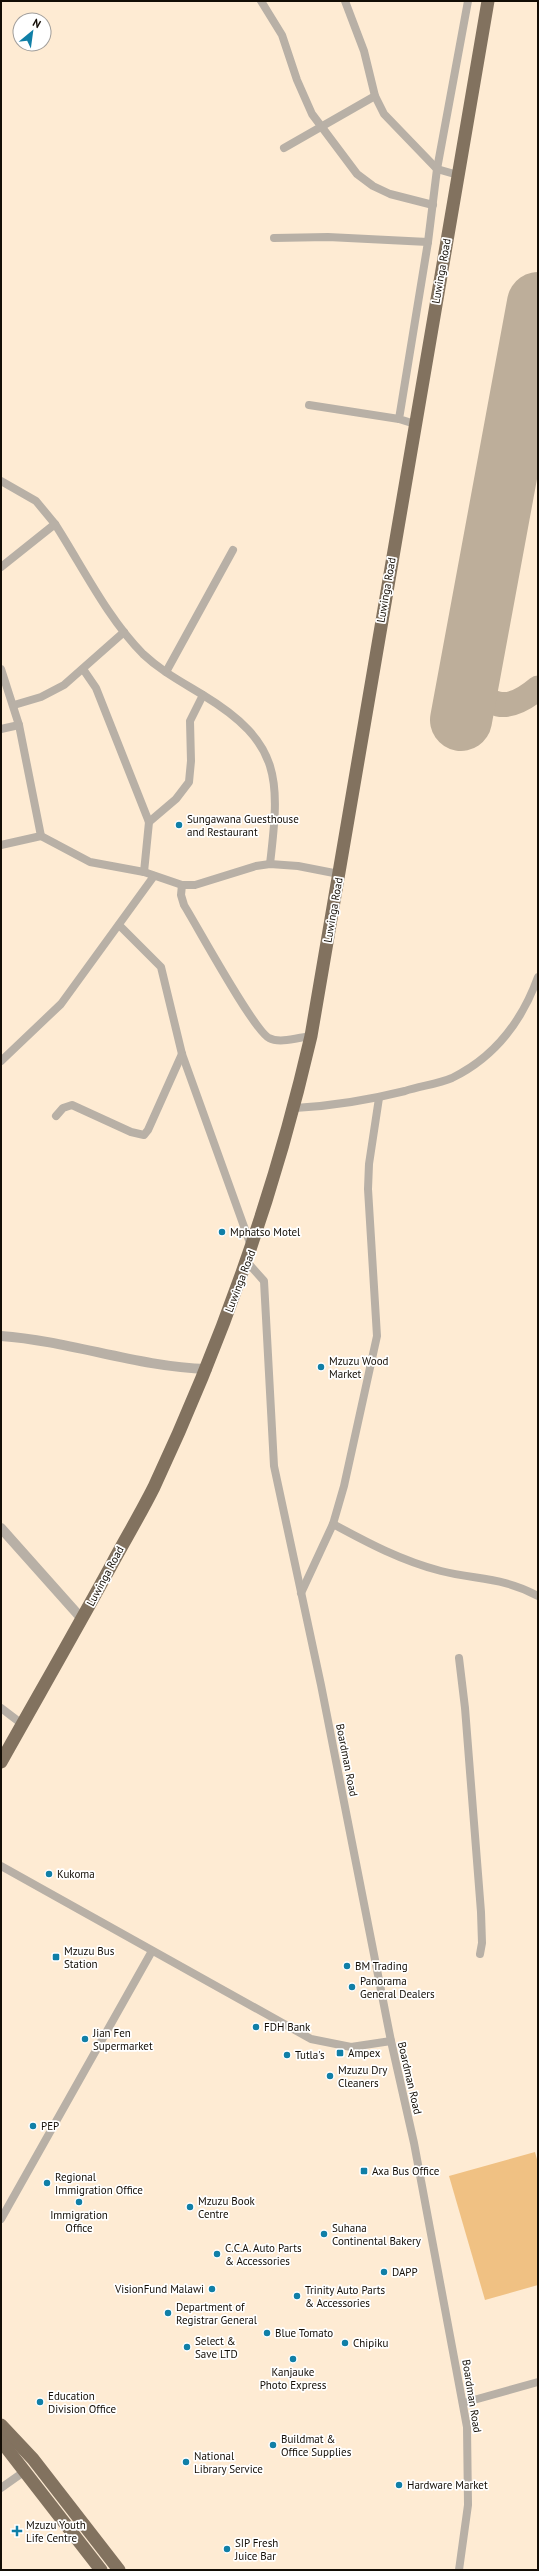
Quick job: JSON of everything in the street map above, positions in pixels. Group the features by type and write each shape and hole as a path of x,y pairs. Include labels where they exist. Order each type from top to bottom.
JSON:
{"highway":[{"name":"Luwinga Road","path":"1,1762 82,1619 153,1489 207,1369 252,1249 295,1108 311,1036 488,1"},
{"path":"1,2425 33,2459 119,2570"},
{"path":"1,2441 101,2570"}],"street":[{"path":"261,1 277,25 297,80 320,126 335,143 357,174 365,181 390,194 433,205"},
{"path":"345,1 364,51 375,96 384,114 437,169 458,175"},
{"path":"399,419 428,242 437,169 468,1"},
{"path":"284,148 320,126 375,96"},
{"path":"274,238 328,237 428,242"},
{"path":"309,405 399,419 415,424"},
{"path":"1,481 36,501 55,524 124,632 145,655 166,672 227,710 250,729 267,758 274,778 276,807 270,864"},
{"path":"1,567 55,524"},
{"path":"166,672 233,550"},
{"path":"14,705 53,691 64,685 124,632"},
{"path":"1,669 14,705 19,725 41,836"},
{"path":"83,669 96,688 150,822 144,872"},
{"path":"150,822 176,799 189,782 191,761 190,721 203,695"},
{"path":"1,729 19,725"},
{"path":"1,845 41,836 90,862 144,872 182,885 195,885 256,866 270,864 298,866 339,874"},
{"path":"1,1061 61,1004 154,876"},
{"path":"182,885 180,895 184,905 263,1034 271,1039 278,1040 311,1036"},
{"path":"119,925 161,967 182,1054 252,1249"},
{"path":"295,1108 322,1106 379,1098 451,1078 480,1061 500,1043 521,1016 538,977"},
{"path":"56,1116 63,1108 72,1104 131,1132 144,1135 148,1130 182,1054"},
{"path":"301,1593 333,1524 344,1486 377,1336 368,1189 379,1098"},
{"name":"Boardman Road","path":"247,1262 264,1281 274,1466 391,2041 414,2143 467,2427 468,2505 459,2570"},
{"path":"1,1336 74,1346 156,1365 207,1369"},
{"path":"333,1524 393,1555 442,1571 502,1581 538,1596"},
{"path":"1,1528 82,1619"},
{"path":"459,1658 481,1912 482,1943 480,1954"},
{"path":"1,1708 22,1724"},
{"path":"1,1866 311,2039 351,2047 391,2041"},
{"path":"1,2219 152,1951"},
{"path":"463,2403 538,2382"},
{"path":"1,2488 25,2471"}],"shaded area":[{"path":"535,2152 538,2163 538,2285 485,2300 449,2176"}],"taxiway":[{"path":"525,374 538,395"},
{"path":"514,431 522,421 538,411"},
{"path":"470,672 476,685 483,694 490,701 498,704 516,702 538,688"}],"runway":[{"path":"461,720 538,303"}],"place":[{"name":"Sungawana Guesthouse and Restaurant","path":"179,825"},
{"name":"Mphatso Motel","path":"222,1232"},
{"name":"Mzuzu Wood Market","path":"321,1367"},
{"name":"Kukoma","path":"49,1874"},
{"name":"Mzuzu Bus Station","path":"56,1957"},
{"name":"BM Trading","path":"347,1966"},
{"name":"Panorama General Dealers","path":"352,1987"},
{"name":"FDH Bank","path":"256,2027"},
{"name":"Jian Fen Supermarket","path":"85,2039"},
{"name":"Ampex","path":"340,2053"},
{"name":"Tutla's","path":"287,2055"},
{"name":"Mzuzu Dry Cleaners","path":"330,2076"},
{"name":"PEP","path":"33,2126"},
{"name":"Axa Bus Office","path":"364,2171"},
{"name":"Regional Immigration Office","path":"47,2183"},
{"name":"Immigration Office","path":"79,2202"},
{"name":"Mzuzu Book Centre","path":"190,2207"},
{"name":"Suhana Continental Bakery","path":"324,2234"},
{"name":"C.C.A. Auto Parts & Accessories","path":"217,2254"},
{"name":"DAPP","path":"384,2272"},
{"name":"VisionFund Malawi","path":"212,2289"},
{"name":"Trinity Auto Parts & Accessories","path":"297,2296"},
{"name":"Department of Registrar General","path":"168,2313"},
{"name":"Blue Tomato","path":"267,2333"},
{"name":"Chipiku","path":"345,2343"},
{"name":"Select & Save LTD","path":"187,2347"},
{"name":"Kanjauke Photo Express","path":"293,2359"},
{"name":"Education Division Office","path":"40,2402"},
{"name":"Buildmat & Office Supplies","path":"273,2445"},
{"name":"National Library Service","path":"186,2462"},
{"name":"Hardware Market","path":"399,2485"},
{"name":"Mzuzu Youth Life Centre","path":"17,2531"},
{"name":"SIP Fresh Juice Bar","path":"227,2549"}]}
